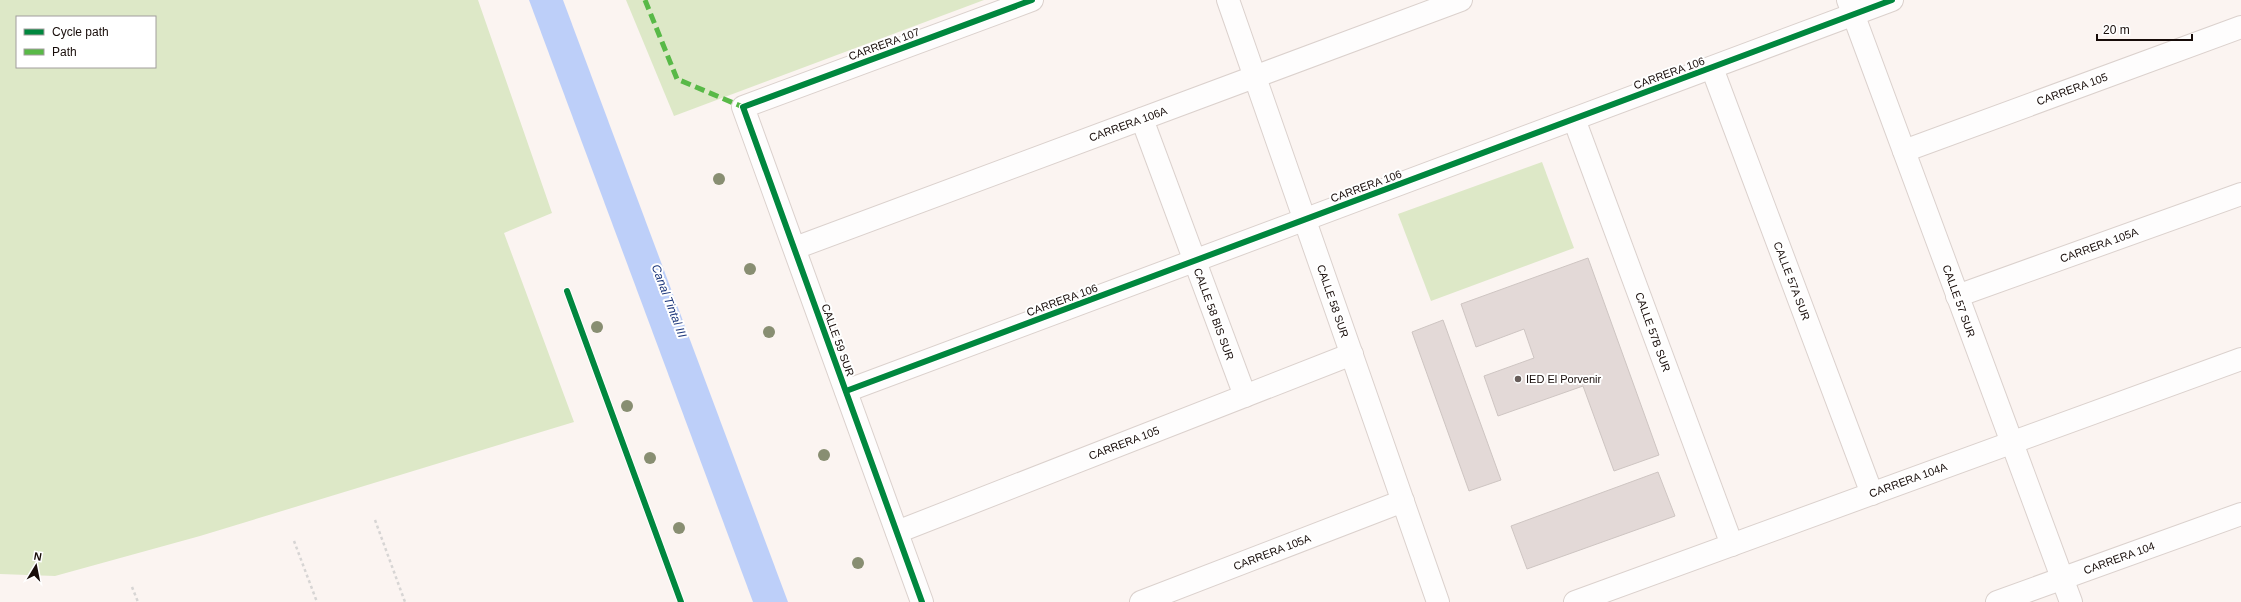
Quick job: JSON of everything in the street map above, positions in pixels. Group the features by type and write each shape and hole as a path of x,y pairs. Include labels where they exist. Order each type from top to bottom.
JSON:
{"street":[{"name":"CARRERA 107","path":"743,107 1032,0"},
{"name":"CALLE 58 SUR","path":"1228,0 1438,602"},
{"name":"CARRERA 106A","path":"795,248 1460,0"},
{"name":"CARRERA 106","path":"846,391 1712,68 1850,7 1892,0"},
{"name":"CALLE 57 SUR","path":"1850,7 2070,602"},
{"name":"CARRERA 105","path":"1904,151 2241,27"},
{"name":"CALLE 57A SUR","path":"1712,68 1872,494"},
{"name":"CALLE 59 SUR","path":"743,107 922,602"},
{"name":"CALLE 58 BIS SUR","path":"1142,119 1244,396"},
{"name":"CALLE 57B SUR","path":"1574,119 1732,545"},
{"name":"CARRERA 105A","path":"1957,296 2241,194"},
{"name":"CARRERA 105","path":"897,532 1352,354"},
{"name":"CARRERA 104A","path":"1576,602 2241,359"},
{"name":"CARRERA 105A","path":"1141,602 1403,501"},
{"name":"CARRERA 104","path":"1997,602 2241,514"}],"path":[{"path":"375,520 405,602"},
{"path":"294,541 317,602"},
{"path":"132,587 138,602"}],"green space":[{"path":"0,0 478,0 552,213 504,233 574,422 200,536 55,576 0,574"},
{"path":"626,0 984,0 674,116"},
{"path":"1542,162 1574,248 1431,301 1398,214"}],"water":[{"name":"Canal Tintal III","path":"529,0 563,0 788,602 753,602"}],"building":[{"path":"1588,258 1659,455 1614,471 1583,386 1498,416 1484,376 1534,358 1524,329 1476,347 1461,304"},
{"path":"1443,320 1501,480 1469,491 1412,332"},
{"path":"1658,472 1675,516 1527,569 1511,526"}],"marked path":[{"path":"645,0 677,79 743,107"}],"cycle path":[{"path":"922,602 743,107 1032,0"},
{"path":"846,391 1892,0"},
{"path":"567,291 681,602"}],"place":[{"name":"IED El Porvenir","path":"1518,379"}]}
